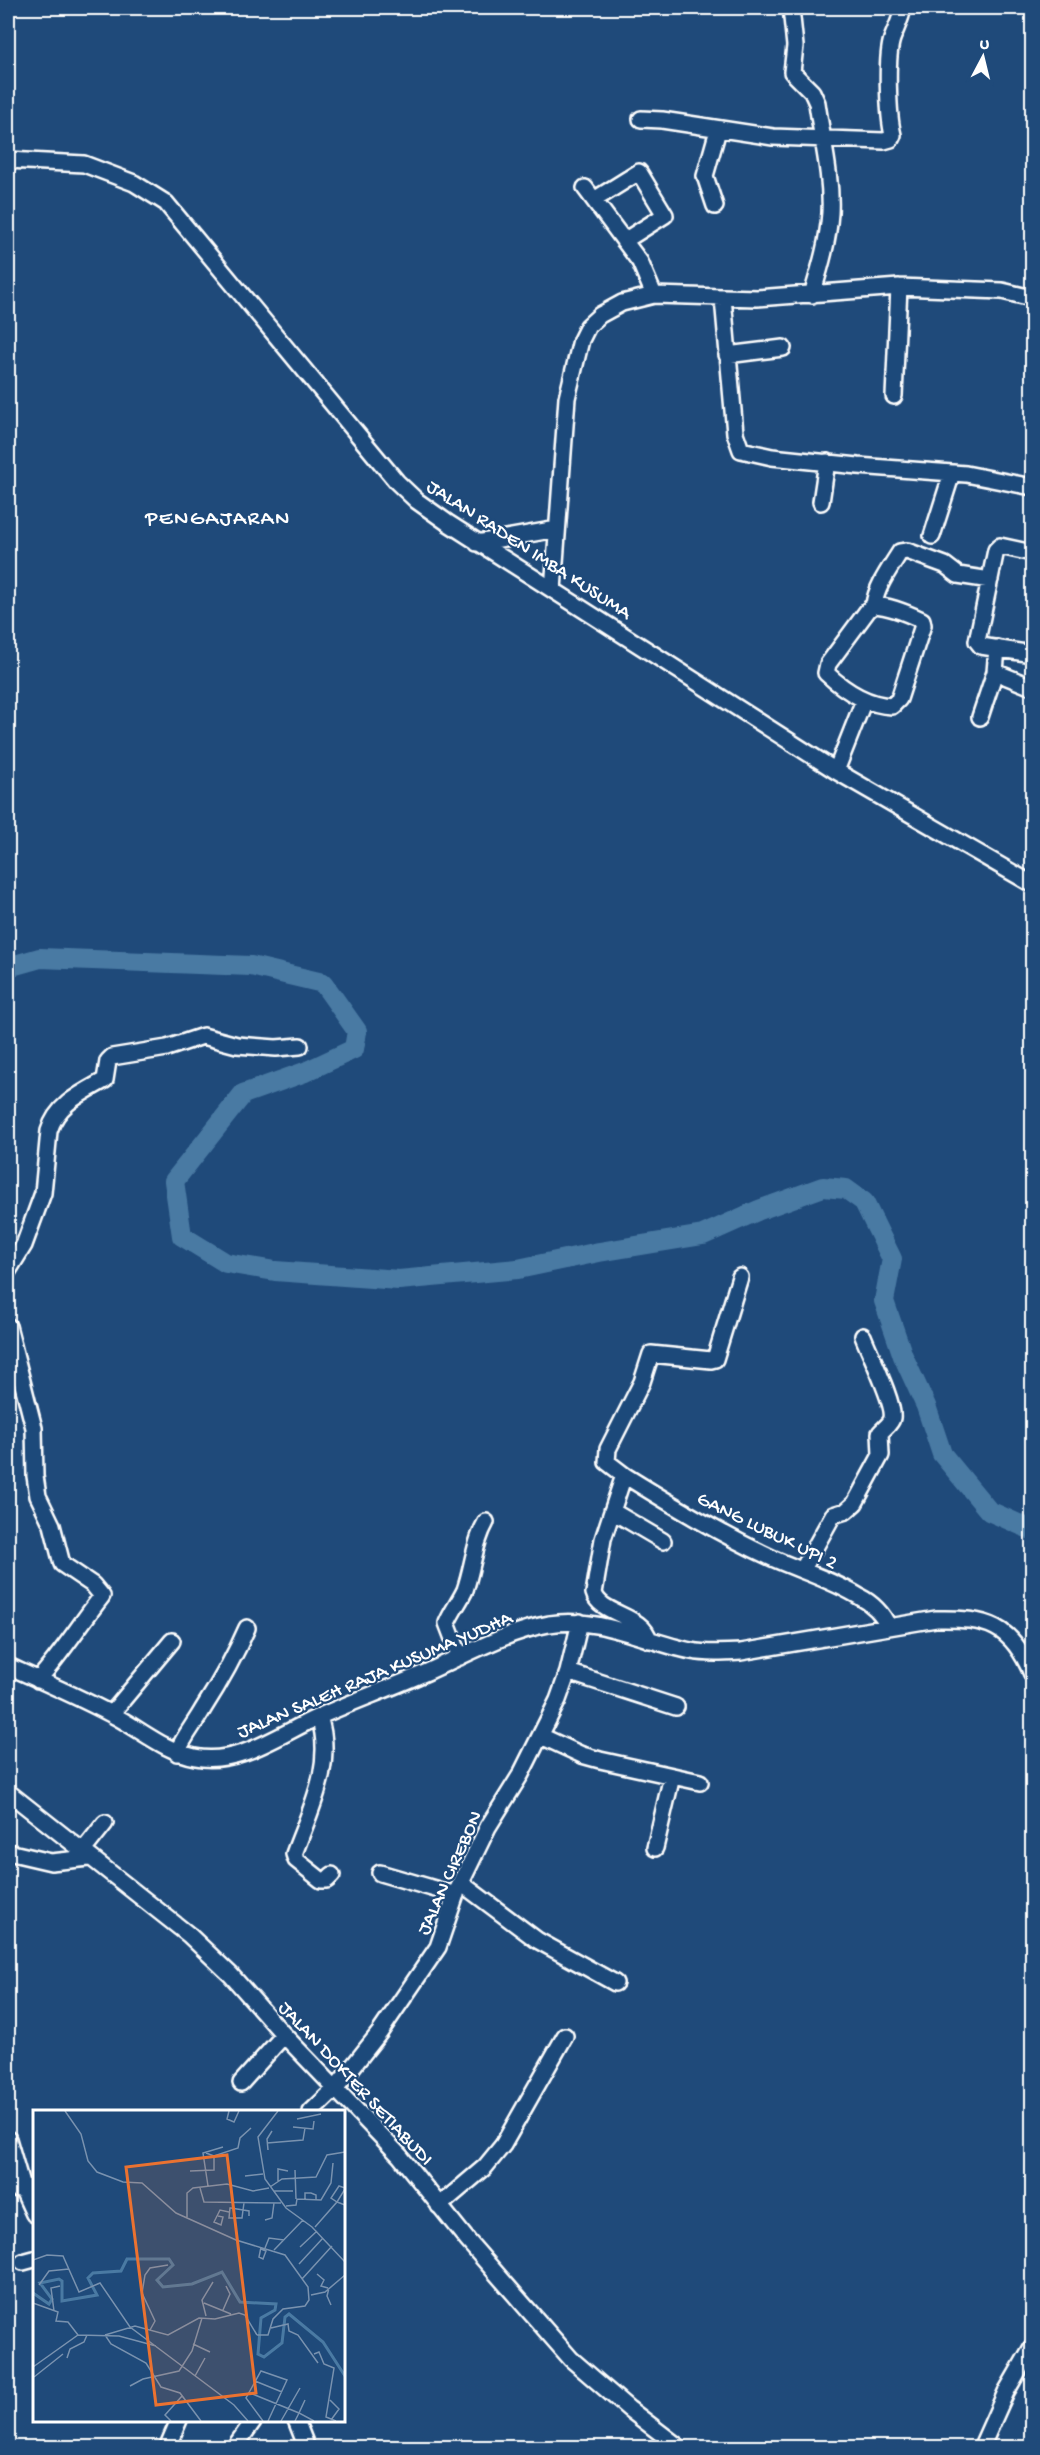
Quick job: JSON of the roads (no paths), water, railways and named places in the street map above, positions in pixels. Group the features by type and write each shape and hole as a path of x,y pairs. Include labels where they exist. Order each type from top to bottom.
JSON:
{"street":[{"path":"791,8 795,46 792,72 812,92 817,103 828,177 830,212 825,249 812,295"},
{"path":"641,119 662,120 774,137 823,140 884,141 891,139 893,135 889,57 892,39 898,28 903,8"},
{"path":"715,206 705,176 718,130"},
{"name":"JALAN RADEN IMBA KUSUMA","path":"8,160 84,164 134,183 166,203 397,482 417,501 477,543 836,771 1032,884"},
{"path":"624,242 665,215 639,172 590,194 624,242 640,262 654,295"},
{"path":"894,396 899,287"},
{"path":"553,590 567,398 581,340 588,326 600,315 622,303 654,295 723,298 812,295 899,287 1002,291 1032,297"},
{"path":"723,298 735,433 741,450 750,454 952,473 1003,480 1032,487"},
{"path":"727,355 783,348"},
{"path":"821,502 827,462"},
{"path":"932,536 952,473"},
{"path":"477,543 557,529"},
{"path":"1032,553 1000,546 996,550 977,641 981,646 1032,654"},
{"path":"874,605 876,594 900,552 907,551 945,565 958,575 990,580"},
{"path":"874,605 913,615 922,620 923,625 899,699 892,706 881,706 864,700 836,681 825,670 867,610 874,605"},
{"path":"981,717 995,672 997,648"},
{"path":"995,672 1032,687"},
{"path":"836,771 864,700"},
{"path":"8,1271 24,1245 43,1193 52,1121 57,1112 76,1097 105,1080 108,1061 112,1057 167,1048 203,1036 247,1046 276,1048 300,1046"},
{"path":"650,1640 648,1633 635,1621 596,1599 594,1593 603,1539 624,1475 607,1462 608,1449 642,1382 649,1357 654,1353 715,1359 740,1277"},
{"path":"8,1326 34,1428 35,1476 38,1496 52,1526 62,1564 93,1585 102,1596 69,1638 64,1650 39,1680"},
{"path":"803,1569 833,1515 846,1511 855,1503 881,1455 880,1434 891,1423 893,1416 890,1402 863,1336"},
{"name":"GANG LUBUK UPI 2","path":"624,1475 699,1522 774,1559 803,1569 861,1597 884,1616 888,1626"},
{"path":"612,1511 663,1540"},
{"path":"460,1657 447,1623 453,1608 464,1592 478,1536 486,1522"},
{"name":"JALAN SALEH RAJA KUSUMA YUDHA","path":"8,1666 111,1714 177,1753 198,1758 237,1755 512,1634 550,1624 580,1622 607,1626 692,1651 717,1653 741,1652 936,1619 965,1618 988,1623 1007,1635 1024,1654 1032,1674"},
{"name":"JALAN CIREBON","path":"313,2110 335,2089 380,2032 438,1947 459,1889 488,1827 521,1774 558,1700 580,1622"},
{"path":"177,1753 184,1736 233,1663 247,1628"},
{"path":"111,1714 172,1641"},
{"path":"568,1671 676,1707"},
{"path":"319,1717 322,1739 321,1784 294,1854 296,1860 321,1880 327,1880 332,1875"},
{"path":"541,1736 582,1755 700,1782"},
{"path":"655,1848 672,1776"},
{"name":"JALAN DOKTER SETIABUDI","path":"8,1792 189,1935 231,1975 284,2035 400,2156 439,2206 571,2359 629,2409 680,2448"},
{"path":"8,1852 51,1862 86,1855 105,1823"},
{"path":"380,1873 459,1889 537,1940 615,1983"},
{"path":"241,2083 284,2035"},
{"path":"439,2206 485,2167 503,2145 565,2036"},
{"path":"8,2139 22,2188 33,2212"},
{"path":"981,2448 1006,2392 1032,2347"},
{"path":"167,2448 179,2422"},
{"path":"234,2448 253,2422"},
{"path":"296,2422 307,2448"}],"waterway":[{"path":"8,967 40,958 251,966 323,983 357,1031 354,1049 305,1072 243,1094 174,1181 182,1236 226,1263 275,1271 399,1280 518,1269 599,1252 703,1235 759,1210 823,1187 846,1189 864,1202 892,1259 884,1301 903,1356 926,1406 942,1454 989,1511 1032,1530"}],"district":[{"name":"PENGAJARAN","path":"218,516"}]}
